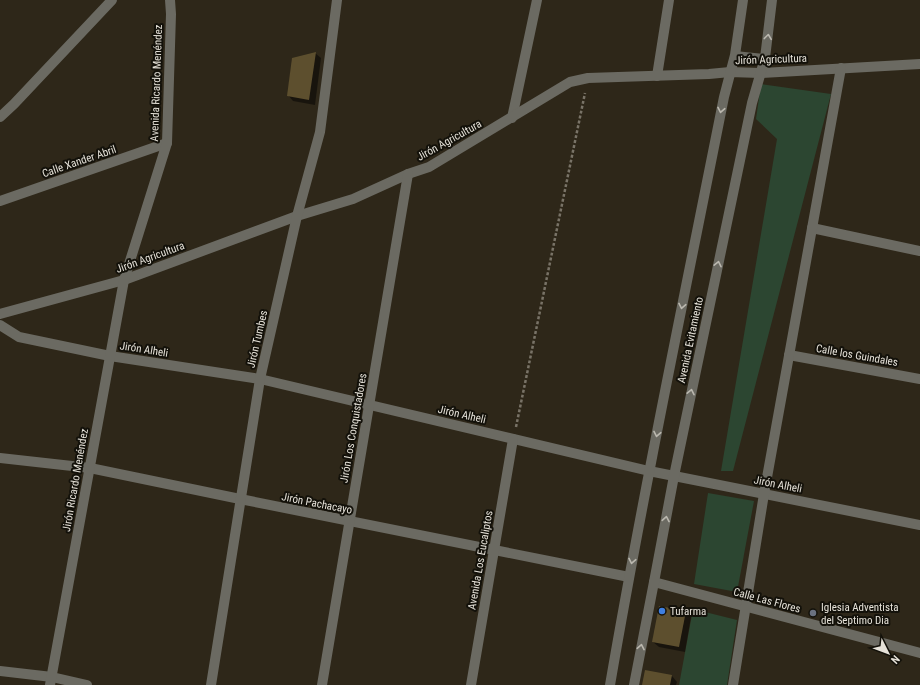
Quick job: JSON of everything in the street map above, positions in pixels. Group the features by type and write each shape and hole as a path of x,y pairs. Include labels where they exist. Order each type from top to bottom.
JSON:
{"street":[{"path":"0,117 112,0"},
{"name":"Avenida Ricardo Menéndez","path":"124,280 167,143 171,14 170,0"},
{"name":"Jirón Tumbes","path":"211,685 260,379 297,216 320,132 337,0"},
{"path":"512,118 537,0"},
{"path":"657,76 670,0"},
{"name":"Avenida Evitamiento","path":"610,685 649,471 724,97 735,55 743,0"},
{"name":"Avenida Evitamiento","path":"634,685 674,476 752,103 765,58 772,0"},
{"name":"Jirón Agricultura","path":"0,314 124,280 297,216 353,199 408,174 429,167 570,82 588,78 730,72 760,73 920,64"},
{"path":"733,685 764,494 841,68"},
{"name":"Calle Xander Abril","path":"0,202 167,143"},
{"name":"Jirón Los Conquistadores","path":"322,685 408,174"},
{"path":"812,228 920,251"},
{"name":"Jirón Ricardo Menéndez","path":"51,681 124,280"},
{"name":"Jirón Alheli","path":"0,325 19,338 110,356 260,379 649,471 920,525"},
{"name":"Calle los Guindales","path":"789,355 920,379"},
{"name":"Avenida Los Eucaliptos","path":"471,685 513,439"},
{"name":"Jirón Pachacayo","path":"0,458 90,468 240,500 629,577"},
{"name":"Calle Las Flores","path":"654,582 920,653"},
{"path":"0,671 51,681 87,685"}],"lane":[{"path":"735,55 765,58"}],"path":[{"path":"513,439 588,78"}],"green space":[{"path":"761,84 831,94 733,471 721,471 777,139 756,119"},
{"path":"708,493 754,501 737,592 694,584"},
{"path":"693,609 737,620 727,685 679,685"}],"building":[{"path":"316,52 309,100 287,96 292,58"},
{"path":"659,606 686,611 679,647 652,642"},
{"path":"645,670 672,675 670,685 642,685"}],"place":[{"name":"Tufarma","path":"662,611"},
{"name":"Iglesia Adventista del Septimo Dia","path":"813,613"}]}
